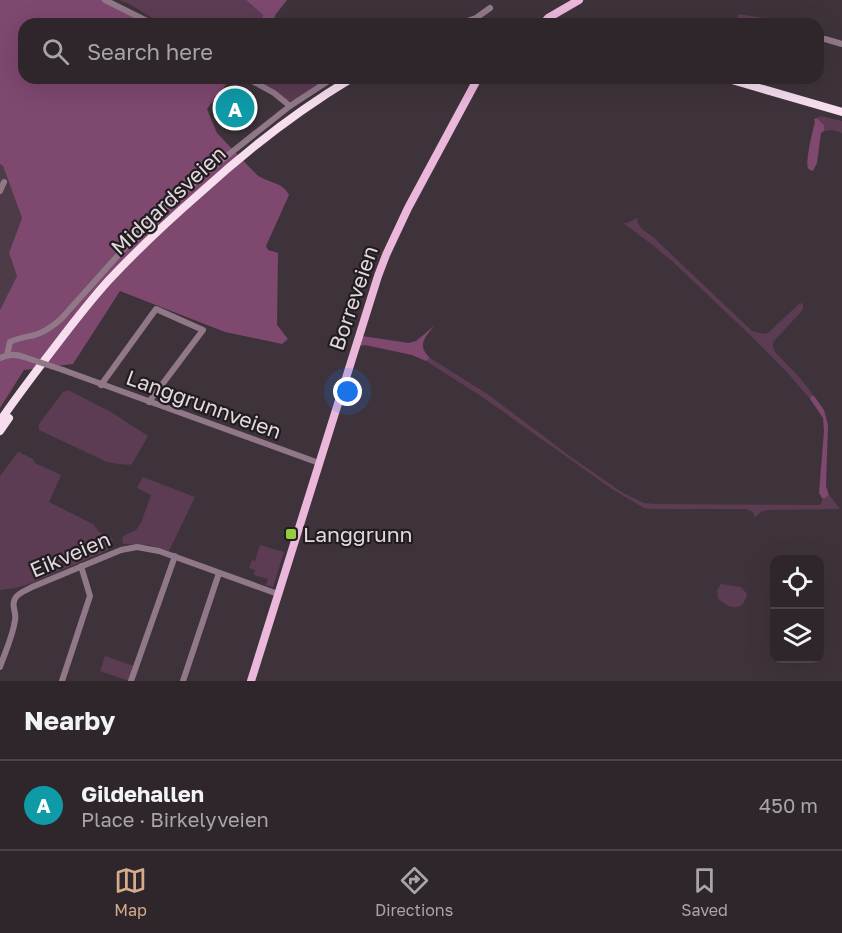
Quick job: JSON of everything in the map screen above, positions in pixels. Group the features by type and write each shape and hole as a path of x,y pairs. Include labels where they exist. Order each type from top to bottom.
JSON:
{"highway":[{"name":"Midgardsveien","path":"0,431 76,318 118,270 227,169 268,136 343,84"},
{"path":"746,84 842,112"},
{"name":"Midgardsveien","path":"2,417 55,347"}],"main road":[{"path":"548,18 579,0"},
{"path":"554,18 559,11"},
{"name":"Borreveien","path":"251,681 386,255 408,208 475,84"}],"street":[{"path":"105,0 141,18"},
{"path":"476,18 490,8"},
{"path":"825,39 842,44"},
{"path":"258,84 290,106"},
{"path":"3,357 10,342 42,333 51,328 147,223 290,106 324,84"},
{"path":"0,191 4,182"},
{"path":"101,385 156,309 203,330 149,402"},
{"name":"Langgrunnveien","path":"3,357 24,357 63,370 319,463"},
{"name":"Eikveien","path":"0,667 14,627 16,616 14,598 32,587 121,550 137,547 159,551 278,594"},
{"path":"131,681 175,556"},
{"path":"62,681 90,596 81,566"},
{"path":"183,681 219,573"}],"shaded area":[{"path":"0,0 103,0 136,18 18,18 18,84 226,84 207,109 217,133 257,175 279,185 289,195 266,246 268,250 278,253 277,325 288,339 282,344 225,332 120,291 73,364 24,370 0,408 0,310 17,276 9,253 22,218 3,166 0,164"},
{"path":"119,0 246,0 263,15 263,18 152,18"},
{"path":"246,0 287,0 274,18 262,18 263,15"},
{"path":"738,14 763,18 738,18"},
{"path":"259,84 318,84 295,100 286,101"},
{"path":"820,116 842,121 842,133 832,130 824,131 824,125 817,118"},
{"path":"817,118 824,125 824,131 821,133 817,163 813,171 809,170 807,165 814,119"},
{"path":"0,164 3,166 22,218 9,253 17,276 0,310"},
{"path":"637,218 642,229 752,331 768,333 800,303 803,304 800,313 773,342 773,347 814,396 810,399 750,335 672,261 623,223"},
{"path":"434,326 423,342 424,349 430,358 426,361 412,355 365,345 360,346 362,336 409,343 416,341"},
{"path":"430,358 489,395 623,493 644,503 819,505 822,498 829,495 840,509 768,510 762,511 755,517 753,512 746,509 644,508 612,489 481,396 426,361"},
{"path":"68,390 111,412 148,436 132,464 107,462 39,430 39,424 63,392"},
{"path":"814,396 824,410 828,425 826,486 829,495 825,498 822,498 819,493 823,418 810,399"},
{"path":"18,452 61,475 49,502 93,524 99,532 113,539 108,550 29,584 0,590 0,476"},
{"path":"143,477 195,497 169,551 149,545 123,544 123,536 136,530 141,523 151,495 137,488"},
{"path":"260,545 284,552 273,587 266,585 268,579 254,575 255,570 249,568 252,560 255,561"},
{"path":"721,584 741,587 747,594 739,607 726,605 718,598 717,590"},
{"path":"105,656 134,666 129,681 100,671"}],"place":[{"name":"Gildehallen","path":"235,108"},
{"name":"Langgrunn","path":"291,534"}]}
